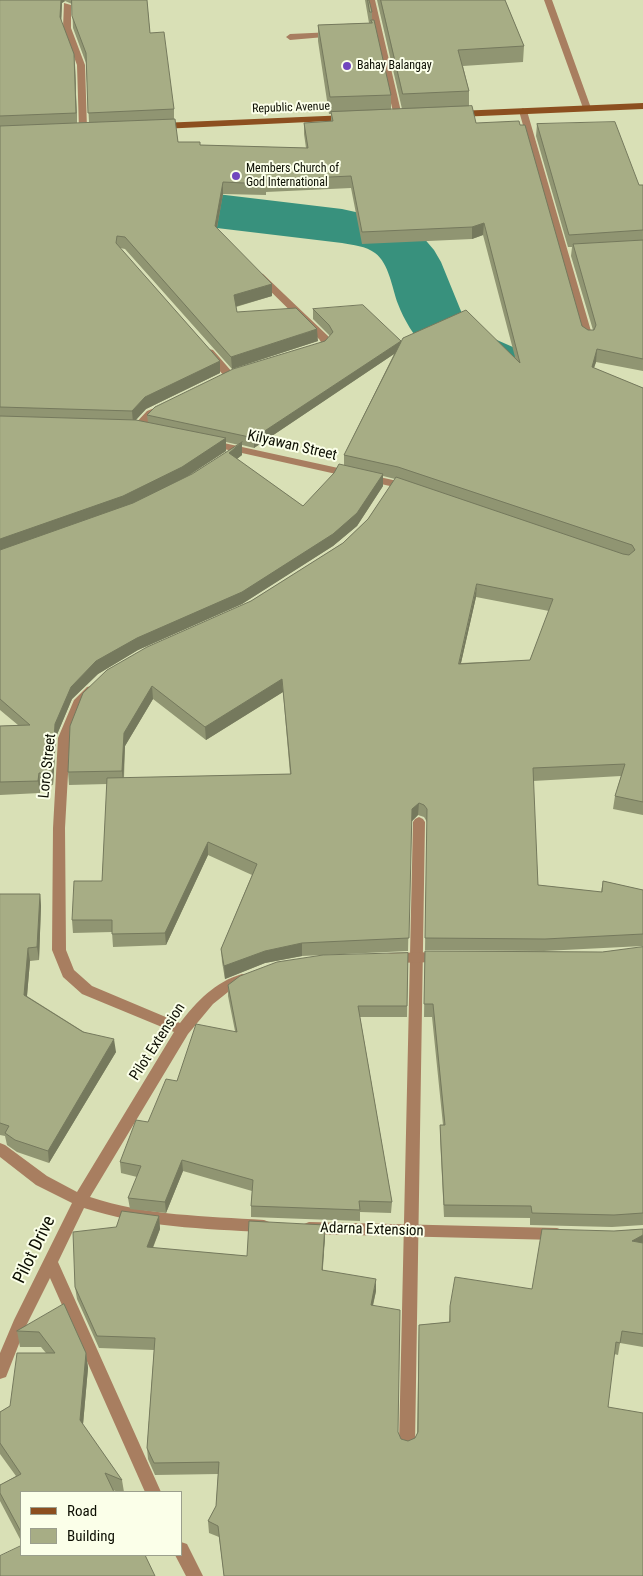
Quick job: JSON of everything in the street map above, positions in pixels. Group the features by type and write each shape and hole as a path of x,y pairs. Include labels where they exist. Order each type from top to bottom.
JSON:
{"main road":[{"path":"446,114 643,106"},
{"name":"Republic Avenue","path":"152,127 359,118"},
{"path":"78,130 93,129"}],"street":[{"path":"372,0 398,116"},
{"path":"548,0 587,108"},
{"path":"66,5 67,28 81,66 78,130"},
{"path":"368,33 378,32"},
{"path":"290,36 339,34"},
{"path":"523,111 567,252 588,338"},
{"path":"255,271 324,338 326,343 302,353"},
{"path":"205,347 229,375"},
{"path":"137,429 151,413 168,404"},
{"name":"Kilyawan Street","path":"203,442 240,449 390,487 420,492"},
{"path":"226,459 240,449"},
{"name":"Loro Street","path":"103,678 78,704 64,738 60,828 59,950 68,973 87,990 183,1030"},
{"path":"407,1444 419,822"},
{"path":"380,958 455,957"},
{"name":"Pilot Extension","path":"80,1201 183,1030 202,1003 235,982 251,976"},
{"name":"Adarna Extension","path":"0,1149 55,1189 80,1201 106,1211 151,1219 286,1227 574,1234"},
{"name":"Pilot Drive","path":"0,1372 19,1325 80,1201"},
{"path":"50,1261 153,1491"},
{"path":"182,1552 194,1576"}],"building":[{"path":"0,0 61,0 60,17 74,54 76,113 0,116"},
{"path":"72,0 147,0 150,33 164,32 174,109 88,113 86,53 72,16"},
{"path":"369,0 372,12 370,12"},
{"path":"381,0 505,0 524,46 458,50 469,91 403,94"},
{"path":"371,20 374,20 391,95 330,97 318,25 372,23"},
{"path":"472,106 476,123 519,121 520,125 525,125 582,326 588,330 594,330 596,325 573,244 643,240 643,359 597,349 592,367 643,388 643,802 615,796 625,764 533,768 538,885 602,892 603,881 643,890 643,934 545,939 425,938 427,809 419,803 412,809 409,938 302,943 265,951 224,966 221,949 257,864 208,842 165,933 112,934 112,920 72,920 74,881 102,881 107,778 291,774 282,679 205,727 152,686 124,733 122,771 68,772 70,726 83,693 107,670 147,647 251,601 343,543 368,519 396,477 623,554 629,555 635,550 632,545 398,467 344,455 403,338 466,310 520,363 484,223 472,227 362,232 351,176 266,180 266,184 223,182 215,226 272,284 234,295 237,312 296,308 317,329 231,357 125,237 117,236 116,243 220,361 145,397 132,411 0,407 0,126 175,119 178,142 200,142 200,145 308,148 304,123 333,121 331,112","holes":["477,584 553,599 530,660 459,664"]},
{"path":"615,122 639,185 643,185 643,230 569,235 537,124"},
{"path":"363,305 401,341 254,438 147,415 155,407 233,369 325,341 333,332 329,325 313,309"},
{"path":"0,416 136,420 226,438 182,467 123,496 0,539"},
{"path":"242,442 229,453 303,506 334,473 339,464 383,474 357,513 333,534 242,592 137,638 96,661 71,687 55,724 52,773 39,773 38,781 0,782 0,726 30,725 0,699 0,550 133,503 192,474"},
{"path":"0,894 40,894 37,947 28,948 24,995 83,1032 114,1039 48,1151 15,1140 5,1133 9,1126 0,1123"},
{"path":"643,947 643,1213 614,1215 532,1213 531,1206 444,1205 440,1125 445,1125 433,1004 424,1004 425,951 602,952"},
{"path":"408,953 407,1006 358,1006 392,1202 359,1201 360,1210 251,1206 253,1180 182,1160 165,1202 128,1198 141,1166 120,1162 136,1120 148,1122 166,1079 177,1081 196,1024 237,1032 228,985 240,976 277,962 323,955"},
{"path":"122,1211 159,1216 147,1247 247,1256 249,1221 325,1225 322,1270 376,1279 371,1305 400,1310 398,1432 401,1439 408,1441 415,1438 418,1432 419,1325 450,1322 450,1306 455,1277 532,1289 542,1229 614,1231 643,1229 643,1235 632,1241 643,1243 643,1334 622,1331 620,1343 616,1342 608,1407 643,1413 643,1576 224,1576 218,1526 208,1521 216,1506 219,1462 154,1463 147,1448 155,1338 97,1336 75,1287 73,1232 116,1227"},
{"path":"64,1304 86,1353 80,1420 122,1480 105,1473 114,1491 20,1491 20,1530 0,1493 0,1485 21,1474 0,1443 0,1412 10,1406 17,1353 55,1353 39,1332 17,1331"},
{"path":"20,1546 20,1556 145,1556 155,1576 0,1576 0,1556"}],"waterway":[{"path":"0,164 57,187 125,200 342,226 385,235 396,241 405,250 433,316 449,337 491,362 516,372 643,408"}],"place":[{"name":"Bahay Balangay","path":"347,66"},
{"name":"Members Church of God International","path":"236,176"}]}
